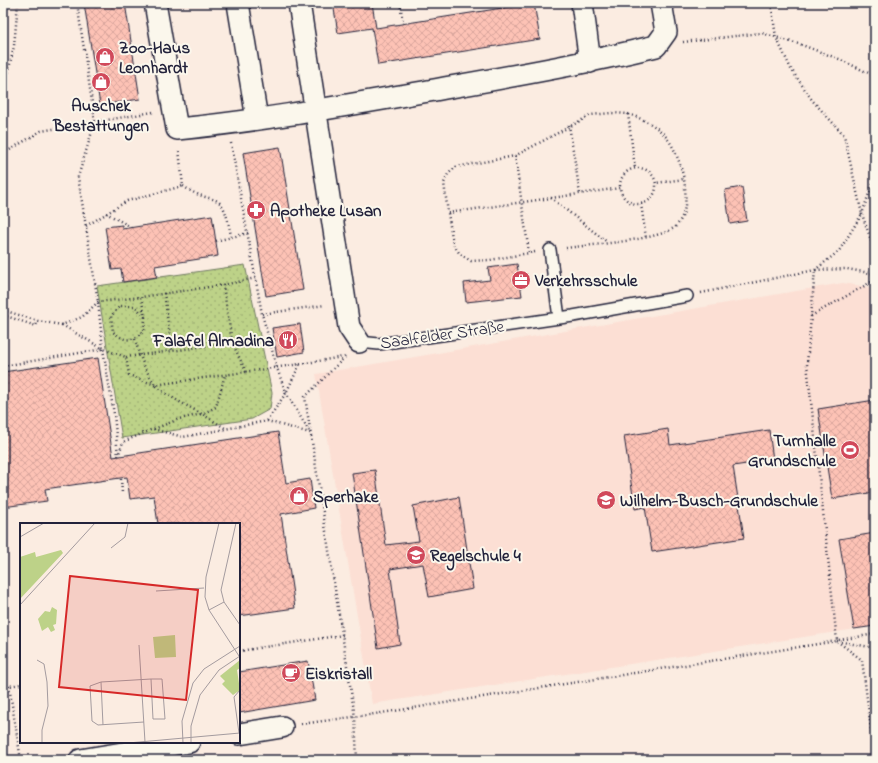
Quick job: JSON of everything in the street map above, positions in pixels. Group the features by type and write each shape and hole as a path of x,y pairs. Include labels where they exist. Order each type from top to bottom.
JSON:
{"street":[{"path":"155,3 177,129 227,124 315,111 590,62 656,46 666,32 661,3"},
{"path":"238,3 257,119"},
{"name":"Saalfelder Straße","path":"299,3 349,327 359,342"},
{"path":"582,3 590,62"},
{"path":"240,734 282,727"},
{"path":"80,760 183,743"}],"lane":[{"path":"550,250 559,318"},
{"name":"Saalfelder Straße","path":"359,342 379,344 559,318 687,296"}],"path":[{"path":"3,96 14,46 18,3"},
{"path":"77,3 95,122 78,177 98,302 102,349 114,414 118,456 123,442 179,419 202,414 216,407 225,375"},
{"path":"400,3 404,23"},
{"path":"446,3 448,5 464,3"},
{"path":"771,3 776,37 791,69 812,100 844,135 862,214 875,252"},
{"path":"666,32 684,43 762,33 839,59 875,76"},
{"path":"3,154 41,131 156,111"},
{"path":"611,113 628,114 642,119 666,136 675,148 684,179 686,203 683,215 676,227 665,234 646,238 550,250 490,260 471,261 460,254 452,244 444,183 448,174 456,167 515,156 569,125 591,115 611,113"},
{"path":"628,114 635,168"},
{"path":"227,124 262,314 277,368 286,393 311,434"},
{"path":"569,125 580,194"},
{"path":"177,129 183,186 193,193 217,199 225,207 231,236"},
{"path":"515,156 529,253"},
{"path":"635,168 648,171 656,183 653,195 642,204 628,201 620,188 623,175 635,168"},
{"path":"875,176 862,214 839,251 815,270 807,364 837,641 862,660 875,760"},
{"path":"656,183 684,179"},
{"path":"86,226 127,201 183,186"},
{"path":"448,213 620,188"},
{"path":"551,198 607,242"},
{"path":"642,204 646,238"},
{"path":"106,214 131,227"},
{"path":"216,241 231,236 248,233"},
{"path":"687,296 815,270 847,269 875,274"},
{"path":"62,324 82,317 98,302 223,285 256,278"},
{"path":"811,316 875,280"},
{"path":"223,285 232,342 246,372"},
{"path":"164,293 172,351"},
{"path":"141,297 145,317 144,331 135,339 123,340 113,332 111,316 120,306 135,306 145,317"},
{"path":"262,314 345,302"},
{"path":"3,310 38,321 62,324 102,349 126,357 232,342"},
{"path":"3,315 36,326 38,321"},
{"path":"135,339 140,356 155,385"},
{"path":"357,760 355,717 305,397 316,384 336,367 343,357 379,344"},
{"path":"3,366 102,349"},
{"path":"126,357 129,375 155,385 225,428"},
{"path":"155,385 322,361"},
{"path":"267,421 286,393 300,364"},
{"path":"153,429 183,436 267,421 311,434"},
{"path":"121,479 122,493"},
{"path":"282,727 355,717 875,634"},
{"path":"240,651 343,635"},
{"path":"837,641 875,648"},
{"path":"3,687 20,684"},
{"path":"8,686 21,760"}],"shaded area":[{"name":"Wilhelm-Busch-Grundschule","path":"843,283 875,288 875,626 372,704 316,374"}],"green space":[{"path":"245,265 272,393 270,409 252,419 122,438 97,286"}],"building":[{"path":"84,3 125,3 140,99 100,105"},
{"path":"333,3 372,3 376,28 534,3 540,39 378,65 372,28 338,33"},
{"path":"280,147 303,290 266,296 243,153"},
{"path":"742,187 747,221 730,224 725,190"},
{"path":"212,215 218,256 155,266 157,277 123,282 121,269 112,270 105,227 122,225 122,229"},
{"path":"517,264 522,296 466,302 464,283 490,280 488,268"},
{"name":"Falafel Almadina","path":"300,324 304,352 277,357 272,328"},
{"path":"98,358 113,457 278,432 286,483 310,479 314,508 281,514 295,608 240,616 240,523 158,523 154,496 130,499 127,477 45,489 47,501 3,507 3,372"},
{"name":"Turnhalle Grundschule","path":"875,400 875,492 832,499 818,409"},
{"name":"Wilhelm-Busch-Grundschule","path":"668,429 670,445 769,430 773,460 733,466 744,538 652,552 645,507 635,509 624,436"},
{"name":"Regelschule 4","path":"375,470 386,545 419,541 413,506 459,497 473,589 429,597 423,564 390,569 400,644 378,648 352,473"},
{"path":"875,533 875,626 854,629 839,539"},
{"path":"308,661 315,700 240,713 240,672"}],"place":[{"name":"Zoo-Haus Leonhardt","path":"105,57"},
{"name":"Auschek Bestattungen","path":"101,82"},
{"name":"Apotheke Lusan","path":"256,210"},
{"name":"Verkehrsschule","path":"521,280"},
{"name":"Falafel Almadina","path":"288,340"},
{"name":"Turnhalle Grundschule","path":"850,450"},
{"name":"Sperhake","path":"299,496"},
{"name":"Wilhelm-Busch-Grundschule","path":"606,500"},
{"name":"Regelschule 4","path":"416,555"},
{"name":"Eiskristall","path":"291,673"}]}
